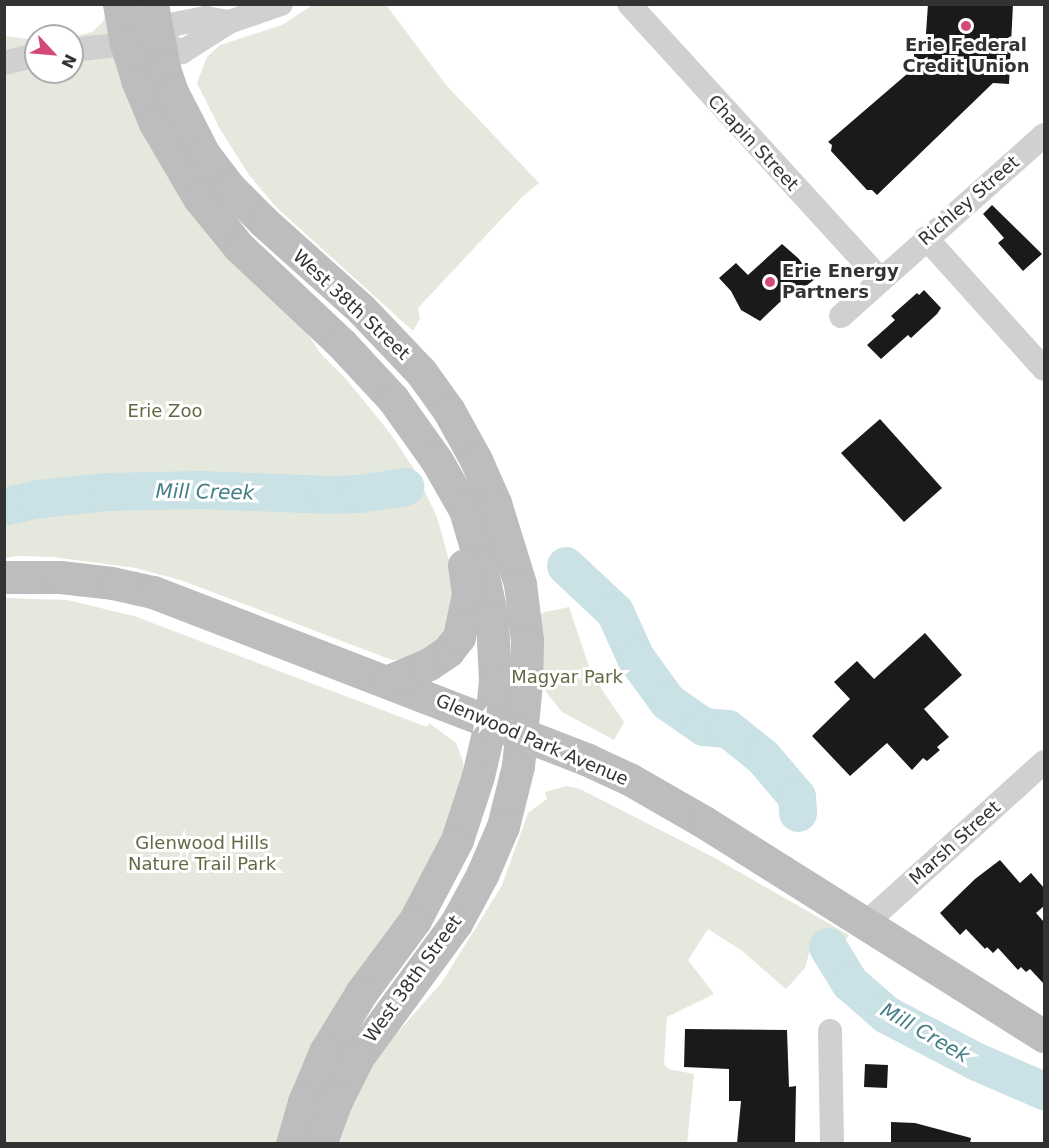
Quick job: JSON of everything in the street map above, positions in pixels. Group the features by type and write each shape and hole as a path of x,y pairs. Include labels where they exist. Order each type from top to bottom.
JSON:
{"main road":[{"name":"West 38th Street","path":"118,4 126,43 159,97 230,188 391,339 421,372 449,411 476,460 495,502 520,584 493,618"},
{"name":"West 38th Street","path":"152,4 158,40 159,97 155,123 199,198 239,247 341,343 393,399 432,454 465,510 493,618 495,680 491,720 478,776 447,862 415,920 361,993 325,1052 304,1102 292,1143"},
{"name":"Glenwood Park Avenue","path":"4,577 60,577 112,583 153,592 522,732 631,780 714,828 1044,1036"},
{"name":"West 38th Street","path":"320,1143 336,1101 358,1057 439,948 482,875 511,797 522,732 526,672 493,618"},
{"path":"389,681 429,664 448,651 459,637 493,618"}],"street":[{"path":"84,48 158,40 167,29 175,24 206,18 229,22 281,4"},
{"name":"Chapin Street","path":"629,4 880,279"},
{"path":"4,63 24,58"},
{"name":"Richley Street","path":"841,316 1044,135"},
{"path":"926,238 1044,369"},
{"name":"Marsh Street","path":"866,923 1044,762"},
{"path":"830,1031 832,1143"}],"green space":[{"path":"314,4 386,5 447,86 539,183 521,198 418,308 420,319 413,331 277,208 249,175 220,129 197,83 207,57 220,45 282,25"},
{"name":"Erie Zoo","path":"106,14 321,354 346,379 390,433 414,469 437,517 454,578 448,636 410,659 392,660 183,581 136,568 52,557 5,558 5,36 24,38 24,84 84,84 84,34 92,32 103,22"},
{"name":"Glenwood Hills Nature Trail Park","path":"5,598 67,600 134,616 427,727 429,723 456,743 463,761 464,778 451,821 282,1143 5,1144"},
{"name":"Magyar Park","path":"569,607 592,675 624,722 614,740 562,712 546,692 541,678 536,614"},
{"path":"566,786 580,789 715,858 849,935 842,945 810,950 805,968 786,989 742,951 708,929 688,960 714,994 667,1017 664,1064 669,1069 694,1074 687,1143 336,1144 348,1109 383,1049 442,982 502,885 528,813 547,799 545,792"}],"building":[{"path":"928,4 1013,4 1009,84 993,83 877,195 872,190 867,190 831,151 832,145 828,142 914,68 914,48 925,48"},
{"path":"992,205 1042,254 1023,271 998,243 1004,238 983,214"},
{"path":"782,244 798,258 815,279 802,289 798,285 760,321 741,310 731,291 719,278 736,263 748,275"},
{"path":"924,290 941,308 911,338 908,335 881,359 867,345 895,320 891,316 917,293 919,295"},
{"path":"880,419 942,488 904,522 841,453"},
{"path":"925,633 962,675 924,709 949,737 937,747 940,750 927,761 923,758 912,770 887,743 850,776 812,736 850,699 834,682 857,661 874,679"},
{"path":"1000,860 1020,883 1031,873 1044,888 1044,906 1036,913 1044,922 1044,984 1030,969 1026,972 1021,967 1018,970 998,948 993,953 987,947 985,949 966,929 960,935 940,913 975,879"},
{"path":"685,1029 787,1030 789,1087 796,1086 795,1143 737,1143 741,1101 729,1101 729,1069 684,1067"},
{"path":"865,1064 888,1065 887,1088 864,1087"},
{"path":"891,1122 915,1123 971,1138 970,1143 891,1143"}],"waterway":[{"name":"Mill Creek","path":"4,507 40,499 107,492 201,490 330,495 360,494 405,487"},
{"name":"Mill Creek","path":"566,566 615,612 636,658 668,702 704,727 728,729 763,757 797,797 798,813"},
{"name":"Mill Creek","path":"828,947 850,983 887,1015 977,1062 1044,1091"}],"place":[{"name":"Erie Federal Credit Union","path":"966,26"},
{"name":"Erie Energy Partners","path":"770,282"}]}
